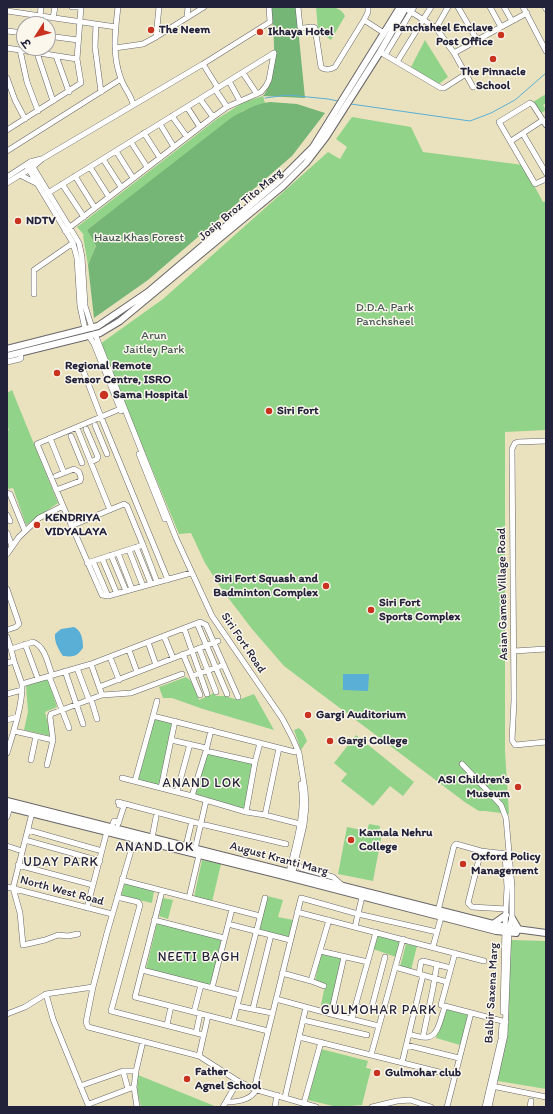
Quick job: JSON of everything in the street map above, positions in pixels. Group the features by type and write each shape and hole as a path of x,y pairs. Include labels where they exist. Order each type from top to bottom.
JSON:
{"main road":[{"name":"Josip Broz Tito Marg","path":"7,356 117,323 282,186 306,163 326,137 339,111 384,34 407,8"},
{"name":"Josip Broz Tito Marg","path":"347,97 382,53 407,8"},
{"name":"Josip Broz Tito Marg","path":"7,349 90,332 148,292 280,180 313,147 339,111"},
{"path":"113,316 119,317 117,323"},
{"name":"August Kranti Marg","path":"8,805 114,826 135,836 344,887 440,914 493,924 507,930 546,932"},
{"name":"August Kranti Marg","path":"8,805 32,813 114,826 135,836 152,838 186,846 197,852"},
{"name":"August Kranti Marg","path":"290,875 362,897 507,930 546,937"},
{"path":"493,924 506,912"},
{"path":"512,918 519,930"}],"street":[{"path":"7,11 40,16 41,7"},
{"path":"8,128 69,92 81,83 77,59 81,7 72,7"},
{"path":"118,7 115,48 121,79 134,104"},
{"path":"156,37 159,7"},
{"path":"187,17 188,7"},
{"path":"115,48 142,44 204,7"},
{"path":"7,177 42,159 203,64 270,22 269,7"},
{"path":"298,7 300,27 315,28 322,68 325,69 335,66 364,20 369,8"},
{"path":"397,62 431,7"},
{"path":"436,28 448,7"},
{"path":"458,7 477,40"},
{"path":"490,7 501,27"},
{"path":"504,7 512,21"},
{"path":"523,7 546,51"},
{"path":"407,8 436,28 454,53 474,87"},
{"path":"454,53 526,13"},
{"path":"56,18 116,27"},
{"path":"364,20 384,34"},
{"path":"96,24 95,47 102,92"},
{"path":"56,37 78,40"},
{"path":"48,193 274,53 269,80 266,86 257,94 227,107 213,117 67,230"},
{"path":"382,53 442,88 466,74"},
{"path":"21,56 27,82 38,111"},
{"path":"38,56 53,101"},
{"path":"69,92 56,56 77,59"},
{"path":"203,64 227,107"},
{"path":"243,73 257,94"},
{"path":"7,78 15,100 25,119"},
{"path":"7,151 121,79"},
{"path":"229,82 240,101"},
{"path":"200,99 213,117"},
{"path":"543,120 530,103 500,121 499,124 511,141 535,184 546,179"},
{"path":"187,107 200,127"},
{"path":"511,141 543,120 546,113"},
{"path":"172,116 187,137"},
{"path":"160,124 174,147"},
{"path":"144,133 160,158"},
{"path":"523,134 545,170"},
{"path":"131,142 147,167"},
{"path":"116,151 133,178"},
{"path":"103,159 122,187"},
{"path":"7,183 20,175 29,166"},
{"path":"29,166 37,184 67,230 79,243 78,252 90,332"},
{"path":"29,166 48,193 78,252"},
{"path":"90,167 109,197"},
{"path":"20,175 37,184"},
{"path":"75,176 95,208"},
{"path":"62,184 84,217"},
{"path":"34,294 34,270 73,243"},
{"name":"Siri Fort Road","path":"90,332 120,408 208,615 278,717 289,736 295,752 302,789 302,805 300,824 290,875"},
{"name":"Siri Fort Road","path":"90,332 137,441 190,573 212,616 282,718 299,753 306,806 304,825 296,859 290,875"},
{"path":"7,362 20,359 20,353"},
{"path":"83,370 168,580"},
{"path":"120,408 37,444 71,526 90,562 102,595 108,596 117,594 190,573"},
{"path":"95,425 107,454"},
{"path":"76,428 110,510"},
{"path":"86,429 98,457 98,459 90,462"},
{"path":"71,436 82,463"},
{"path":"50,438 64,473"},
{"name":"Asian Games Village Road","path":"546,440 520,441 515,444 512,449 514,651 512,742 516,745 546,742"},
{"path":"56,476 77,470 81,480 56,490"},
{"path":"7,493 10,494 25,531"},
{"path":"71,526 126,504 158,582"},
{"path":"7,554 10,545 39,518 63,506"},
{"path":"7,515 10,521"},
{"path":"7,533 10,545"},
{"path":"90,562 143,545"},
{"path":"136,547 151,584"},
{"path":"128,550 143,586"},
{"path":"118,553 132,589"},
{"path":"111,555 126,591"},
{"path":"102,558 117,594"},
{"path":"7,592 19,624 16,627 7,630"},
{"path":"22,684 91,664 202,622 206,625 216,641 238,697"},
{"path":"196,623 207,645 227,694"},
{"path":"184,628 207,694"},
{"path":"164,636 173,658"},
{"path":"7,637 22,684 14,731 7,753"},
{"path":"99,687 216,641"},
{"path":"11,649 32,642 42,648 69,728"},
{"path":"148,642 156,665"},
{"path":"25,644 38,679"},
{"path":"199,648 216,692"},
{"path":"514,651 546,649"},
{"path":"129,650 138,672"},
{"path":"183,654 200,695"},
{"path":"110,657 119,680"},
{"path":"7,663 14,661"},
{"path":"91,664 102,696"},
{"path":"192,676 224,664"},
{"path":"78,668 97,719"},
{"path":"65,671 82,724"},
{"path":"47,764 53,740 50,715 62,709 102,696 131,693 182,674"},
{"path":"7,694 22,690"},
{"path":"135,781 157,701"},
{"path":"153,716 295,752"},
{"path":"7,720 17,717"},
{"path":"161,788 176,721"},
{"path":"192,796 211,730"},
{"path":"14,731 53,740"},
{"path":"32,760 36,736"},
{"path":"171,740 255,762"},
{"path":"246,812 260,743"},
{"path":"177,792 190,744"},
{"path":"265,815 279,748"},
{"path":"462,764 500,805 506,818 507,930"},
{"path":"122,778 246,812 300,824"},
{"path":"189,898 206,801"},
{"path":"87,908 102,851 124,806 118,804 286,844"},
{"path":"7,817 8,805"},
{"path":"32,813 18,865 10,887 20,913 22,945 45,940 58,935 68,936 78,934"},
{"path":"152,838 156,817"},
{"path":"186,846 191,825"},
{"path":"28,830 102,851"},
{"path":"135,836 93,986 86,1022 88,1027 199,1056 238,1081 255,1089 312,1106"},
{"path":"25,840 100,860"},
{"path":"433,947 454,846 456,844 481,851 507,854"},
{"path":"7,846 22,851"},
{"path":"481,851 468,903 472,906 506,912"},
{"path":"507,854 512,887 512,918 507,930"},
{"path":"296,859 301,868 333,877 344,887"},
{"path":"18,865 93,885"},
{"path":"122,879 125,882 260,916"},
{"name":"North West Road","path":"10,887 112,914"},
{"path":"162,891 135,997 268,1031"},
{"path":"117,897 138,902 140,906 111,1011 204,1035"},
{"path":"355,927 362,897"},
{"path":"233,1022 265,898"},
{"path":"224,1106 247,1098 254,1093 272,1013 301,898 358,914 437,932"},
{"path":"212,988 232,909"},
{"path":"297,912 455,952 484,961"},
{"path":"154,920 224,938"},
{"path":"311,981 329,920"},
{"path":"228,924 290,940"},
{"name":"Balbir Saxena Marg","path":"489,1107 504,1022 507,930"},
{"path":"352,1018 376,932"},
{"path":"253,1008 271,935"},
{"path":"371,1055 403,939"},
{"path":"320,951 368,962"},
{"path":"455,952 440,1004 444,1007 504,1022"},
{"path":"331,1014 344,957"},
{"path":"356,1006 371,1010 385,957"},
{"path":"402,1063 421,974 422,961 451,968"},
{"path":"423,1037 433,988 436,964"},
{"path":"396,967 447,982"},
{"path":"142,970 240,995"},
{"path":"282,973 324,986"},
{"path":"194,1012 201,985"},
{"path":"7,1014 46,994 93,986"},
{"path":"46,994 52,1019 89,1106 131,1088"},
{"path":"276,999 379,1026"},
{"path":"167,1025 171,1006"},
{"path":"237,1006 272,1013"},
{"path":"286,1097 306,1007"},
{"path":"408,1034 427,1038 434,1034 444,1007"},
{"path":"447,1107 471,1013"},
{"path":"196,1032 200,1014"},
{"path":"199,1056 208,1016"},
{"path":"303,1020 367,1035"},
{"path":"299,1037 455,1076"},
{"path":"131,1088 143,1041"},
{"path":"304,1103 321,1042"},
{"path":"406,1045 459,1058"},
{"path":"80,1086 123,1072 136,1071"},
{"path":"123,1072 131,1088 137,1107"},
{"path":"224,1106 238,1081"},
{"path":"492,1086 546,1097"},
{"name":"Balbir Saxena Marg","path":"485,1107 492,1086"},
{"path":"275,1107 277,1095"},
{"path":"410,1100 412,1107"},
{"path":"372,1107 397,1101 410,1100 431,1107"}],"green space":[{"path":"271,7 296,7 305,98 263,96 272,75 274,56"},
{"path":"316,7 336,8 343,12 345,16 331,40 318,31"},
{"path":"425,40 448,77 439,84 411,67"},
{"path":"546,94 546,103 543,105 546,110 540,114 533,102"},
{"path":"263,96 265,103 243,111 87,230 96,246 88,265 84,235 77,227 217,119 244,102"},
{"name":"Hauz Khas Forest","path":"270,102 297,104 325,113 292,156 148,280 94,318 88,265 96,246 87,230 231,118 245,110"},
{"name":"D.D.A. Park Panchsheel","path":"352,117 411,127 423,152 523,165 543,202 546,201 546,430 505,432 505,751 509,814 479,811 466,803 284,666 252,629 223,591 205,563 191,533 179,534 100,344 163,299 328,152 340,159 347,147 336,139"},
{"path":"12,390 58,503 26,525 13,488 7,489 7,431 9,430 7,425 7,393"},
{"path":"186,677 191,681 199,700 214,693 216,696 225,696 238,700 254,694 274,730 203,709 172,698 163,698 159,687"},
{"path":"48,679 57,707 45,712 50,736 24,730 28,712 26,686"},
{"path":"153,717 174,722 160,785 137,782 147,748"},
{"path":"299,728 303,732 307,741 301,750 294,730"},
{"path":"356,735 414,782 403,796 390,786 373,806 341,781 347,774 334,763"},
{"path":"207,752 253,764 244,810 194,795"},
{"path":"369,824 380,826 379,833 382,834 373,881 338,874 347,827 367,831"},
{"path":"202,860 221,864 212,902 194,897"},
{"path":"125,883 154,891 152,903 121,896"},
{"path":"267,896 283,900 278,917 293,920 288,939 259,932"},
{"path":"163,898 173,900 168,919 159,916"},
{"path":"157,923 222,940 210,985 146,969"},
{"path":"377,934 401,941 396,957 373,949"},
{"path":"512,940 546,941 546,1089 496,1080 507,1029 510,942"},
{"path":"406,944 417,946 411,970 400,967"},
{"path":"321,952 342,958 330,1013 320,1010 325,985 315,981"},
{"path":"445,1009 468,1015 460,1045 436,1038"},
{"path":"321,1049 368,1061 366,1068 371,1069 362,1105 337,1107 308,1100"},
{"path":"138,1075 217,1107 141,1107 137,1090"}],"water":[{"path":"74,627 80,633 83,648 74,656 63,656 58,649 55,634 61,629"},
{"path":"343,674 369,674 368,691 343,690"}],"waterway":[{"path":"351,104 470,121 491,113 515,100 546,73"},
{"path":"265,98 288,95 338,101"}],"place":[{"name":"The Neem","path":"151,30"},
{"name":"Ikhaya Hotel","path":"260,32"},
{"name":"Panchsheel Enclave Post Office","path":"501,35"},
{"name":"The Pinnacle School","path":"493,59"},
{"name":"NDTV","path":"18,221"},
{"name":"Regional Remote Sensor Centre, ISRO","path":"57,373"},
{"name":"Sama Hospital","path":"104,395"},
{"name":"Siri Fort","path":"269,411"},
{"name":"KENDRIYA VIDYALAYA","path":"37,525"},
{"name":"Siri Fort Squash and Badminton Complex","path":"326,586"},
{"name":"Siri Fort Sports Complex","path":"371,610"},
{"name":"Gargi Auditorium","path":"308,715"},
{"name":"Gargi College","path":"330,741"},
{"name":"ASI Children's Museum","path":"518,787"},
{"name":"Kamala Nehru College","path":"351,840"},
{"name":"Oxford Policy Management","path":"463,864"},
{"name":"Gulmohar club","path":"377,1073"},
{"name":"Father Agnel School","path":"187,1079"}],"district":[{"name":"ANAND LOK","path":"202,784"},
{"name":"ANAND LOK","path":"155,848"},
{"name":"UDAY PARK","path":"61,863"},
{"name":"NEETI BAGH","path":"199,958"},
{"name":"GULMOHAR PARK","path":"379,1011"}],"park label":[{"name":"Arun Jaitley Park","path":"154,343"}]}
